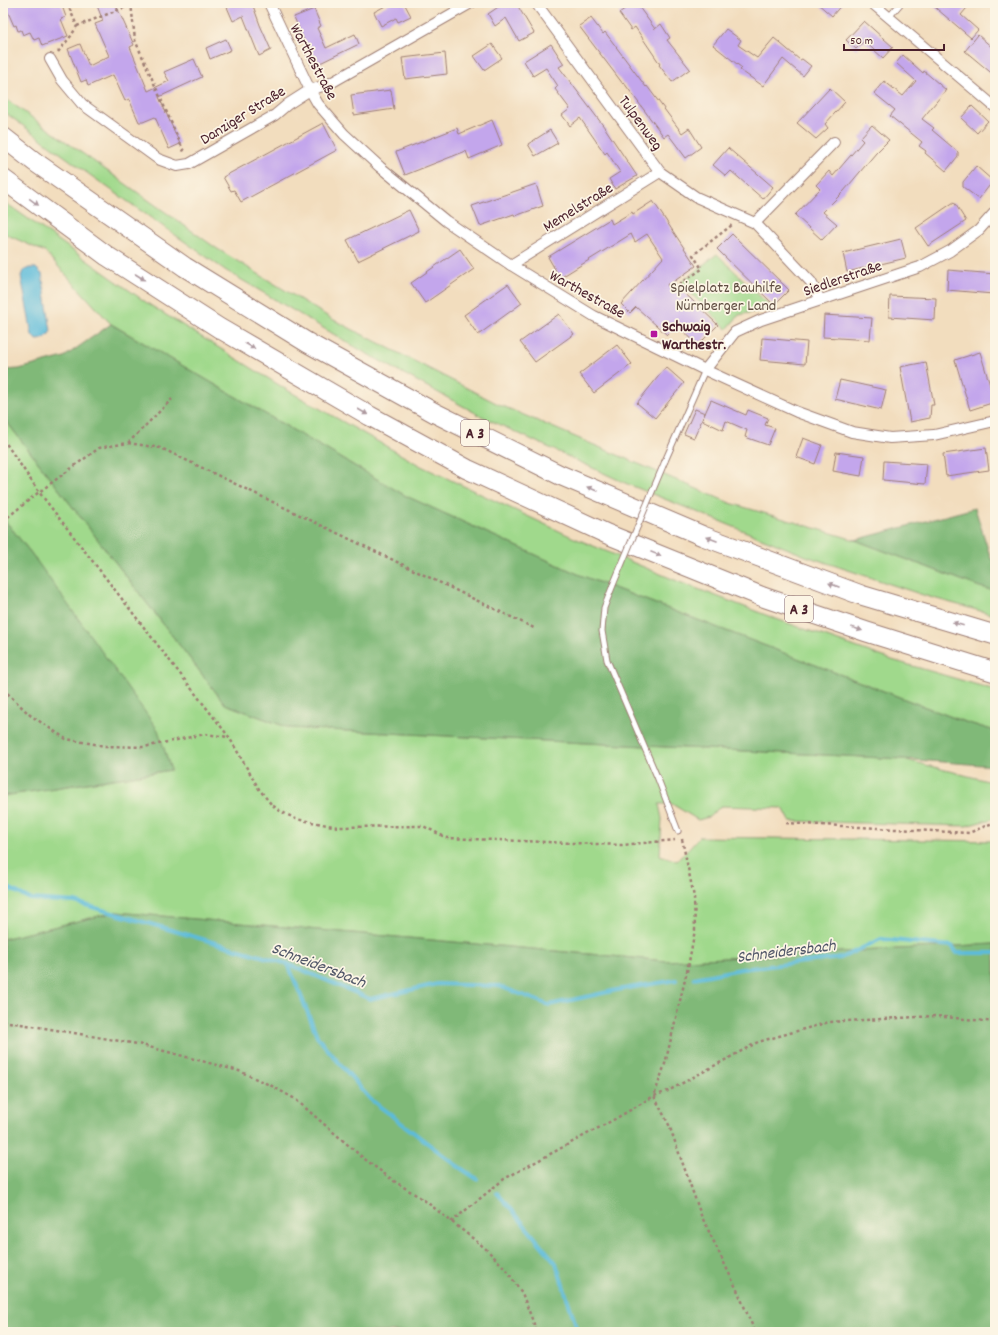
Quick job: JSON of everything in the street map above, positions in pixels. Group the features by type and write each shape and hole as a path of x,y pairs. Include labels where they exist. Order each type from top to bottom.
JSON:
{"highway":[{"name":"A 3","path":"3,137 35,162 185,267 308,343 435,414 560,475 703,536 861,595 995,635"},
{"name":"A 3","path":"3,179 107,256 219,328 370,416 467,469 607,534 763,597 995,672"}],"street":[{"name":"Warthestraße","path":"269,3 318,104 344,134 380,167 446,221 511,265 594,316 705,370 797,412 852,432 890,438 934,435 995,421"},
{"name":"Danziger Straße","path":"50,59 62,80 82,104 158,159 177,166 189,164 275,115 288,104 310,90 329,84 471,3"},
{"name":"Tulpenweg","path":"536,3 660,172 696,197 742,216 754,223 811,282 820,300"},
{"path":"872,3 995,107"},
{"path":"754,223 834,142"},
{"name":"Memelstraße","path":"511,265 660,172"},
{"name":"Siedlerstraße","path":"705,370 735,332 761,320 920,267 950,251 979,230 995,212"}],"lane":[{"path":"889,17 901,3"},
{"name":"Siedlerstraße","path":"678,831 658,779 607,660 602,631 604,608 613,585 705,370"}],"path":[{"path":"67,3 77,26"},
{"path":"50,59 67,42 77,26 131,4 135,40 189,164"},
{"path":"667,285 680,284 702,269 693,255 742,216"},
{"path":"128,443 172,399"},
{"path":"3,439 39,492 229,737 259,789 271,804 280,811 296,819 338,828 423,826 447,838 622,845 682,839 694,897 695,930 688,967 665,1064 654,1096 669,1125 701,1215 756,1332"},
{"path":"3,521 39,492 99,448 128,443 161,448 534,628"},
{"path":"3,689 30,716 66,739 105,746 144,747 205,734 229,737"},
{"path":"786,823 969,833 995,822"},
{"path":"451,1222 504,1179 615,1119 654,1096 668,1091 758,1042 829,1022 934,1016 995,1022"},
{"path":"3,1021 138,1044 239,1071 272,1086 295,1099 362,1157 394,1181 424,1200 485,1248 506,1268 522,1293 537,1332"}],"green space":[{"path":"3,97 216,248 332,319 498,404 730,503 855,540 980,587 995,591 995,615 926,596 806,556 625,483 481,416 362,351 225,270 90,175 3,111"},
{"path":"3,201 150,305 287,390 421,466 572,537 682,583 779,620 892,660 995,690 995,731 962,721 580,575 406,496 111,324 45,252 3,233"},
{"name":"Spielplatz Bauhilfe Nürnberger Land","path":"717,254 772,308 739,315 727,329 680,283"},
{"path":"111,324 406,496 580,575 962,721 995,731 995,766 903,759 289,728 225,704 3,417 3,370 19,369 64,357"},
{"path":"3,417 225,704 289,728 903,759 995,783 995,818 966,826 790,821 783,808 721,806 709,817 698,820 672,804 659,804 662,819 660,855 677,861 699,837 995,841 995,944 667,961 116,912 3,939 3,796 171,770 31,553 3,518"},
{"path":"975,508 991,559 995,560 995,591 980,587 855,540"},
{"path":"3,518 31,553 158,730 171,770 3,796"},
{"path":"116,912 667,961 995,944 995,1332 3,1332 3,939"}],"water":[{"path":"29,268 36,268 42,274 51,331 45,338 39,340 36,340 32,335 21,276 23,271"}],"building":[{"path":"4,3 61,3 66,17 61,19 68,36 42,46 39,38 34,40 30,32 23,35 21,30 18,31 16,25 14,26"},
{"path":"96,3 115,3 134,45 130,47 148,91 169,81 164,72 194,59 202,77 159,97 180,144 169,149 155,117 139,122 129,99 125,101 113,75 88,86 86,80 81,82 68,49 80,44 89,66 109,56 95,24 103,21"},
{"path":"236,3 252,3 271,50 259,56 243,16 233,21 227,7"},
{"path":"391,3 404,3 411,16 398,22 396,18 381,26 374,12"},
{"path":"504,3 516,3 534,33 519,41 506,18 495,26 488,14"},
{"path":"633,3 636,3 655,29 661,24 670,38 667,40 690,69 672,82 659,65 660,64 635,27 631,30 619,13"},
{"path":"817,3 843,3 832,16"},
{"path":"930,3 971,3 961,15 978,30 971,38"},
{"path":"314,9 321,26 317,28 326,48 355,34 359,44 312,67 306,54 309,52 294,17"},
{"path":"591,18 603,34 605,32 682,133 689,128 701,147 686,158 668,134 664,137 579,26"},
{"path":"864,21 893,47 883,58 864,41 856,49 846,40"},
{"path":"726,29 741,40 738,45 757,58 774,38 800,60 802,59 811,66 803,76 783,59 763,86 740,70 742,68 713,45"},
{"path":"978,35 995,50 995,76 965,51"},
{"path":"226,39 231,50 210,59 206,48"},
{"path":"492,44 502,58 484,70 474,56"},
{"path":"551,44 564,64 559,67 605,128 637,176 615,189 609,179 620,172 607,152 605,154 580,118 570,126 562,115 570,109 555,89 558,86 546,68 533,76 524,61"},
{"path":"445,53 447,74 405,79 402,58"},
{"path":"903,55 923,73 924,71 946,90 922,119 934,128 932,130 958,152 958,156 946,171 919,146 922,142 890,116 895,110 874,93 884,81 903,96 916,81 896,63"},
{"path":"830,88 845,102 825,124 828,128 816,139 797,123"},
{"path":"391,90 394,109 354,115 351,95"},
{"path":"972,106 988,121 977,133 961,118"},
{"path":"492,120 502,145 469,159 466,151 405,175 396,152 457,128 459,134"},
{"path":"323,123 337,150 241,202 234,190 231,191 223,177"},
{"path":"872,125 889,140 844,191 823,212 837,224 822,240 795,215 820,189 816,185 829,171 833,176 863,141 860,138"},
{"path":"550,130 558,143 535,156 528,144"},
{"path":"728,148 773,187 763,199 731,171 726,176 713,165"},
{"path":"976,166 993,181 979,199 963,187 963,182"},
{"path":"536,184 543,206 480,226 472,206"},
{"path":"653,201 696,266 673,282 718,325 698,345 677,325 667,335 636,307 630,313 621,304 663,258 647,234 635,242 631,234 560,278 548,257 610,219 612,224 632,212 633,214"},
{"path":"954,202 966,221 928,246 916,228"},
{"path":"409,210 419,231 358,261 347,240"},
{"path":"732,234 789,290 774,305 717,249"},
{"path":"901,239 906,258 847,272 843,253"},
{"path":"460,249 474,269 425,303 411,283"},
{"path":"948,270 995,274 993,294 947,290"},
{"path":"508,284 522,303 478,335 464,315"},
{"path":"890,296 936,298 935,320 889,317"},
{"path":"559,314 574,334 535,362 520,342"},
{"path":"824,315 872,318 870,340 823,337"},
{"path":"762,338 807,342 805,364 760,360"},
{"path":"617,345 632,364 594,393 579,374"},
{"path":"980,352 995,402 970,410 955,360"},
{"path":"926,362 934,405 931,405 930,418 910,422 900,367"},
{"path":"666,367 684,383 655,418 637,403"},
{"path":"840,380 886,390 881,410 835,399"},
{"path":"711,400 746,415 748,410 768,418 765,425 775,428 768,445 745,437 747,430 726,421 723,430 702,420"},
{"path":"695,409 705,413 694,438 684,434"},
{"path":"803,438 822,445 815,464 796,457"},
{"path":"986,448 989,470 946,476 943,454"},
{"path":"836,452 864,456 861,476 833,471"},
{"path":"884,461 927,464 925,484 883,480"}],"waterway":[{"name":"Schneidersbach","path":"3,885 30,899 75,902 288,964 370,999 437,984 499,986 549,1005 617,990 676,980"},
{"name":"Schneidersbach","path":"694,978 741,969 841,958 881,939 952,946 957,953 995,953"},
{"path":"288,964 318,1038 370,1099 456,1165 477,1179"},
{"path":"497,1193 556,1263 578,1332"}],"place":[{"name":"Schwaig Warthestr.","path":"654,334"}]}
